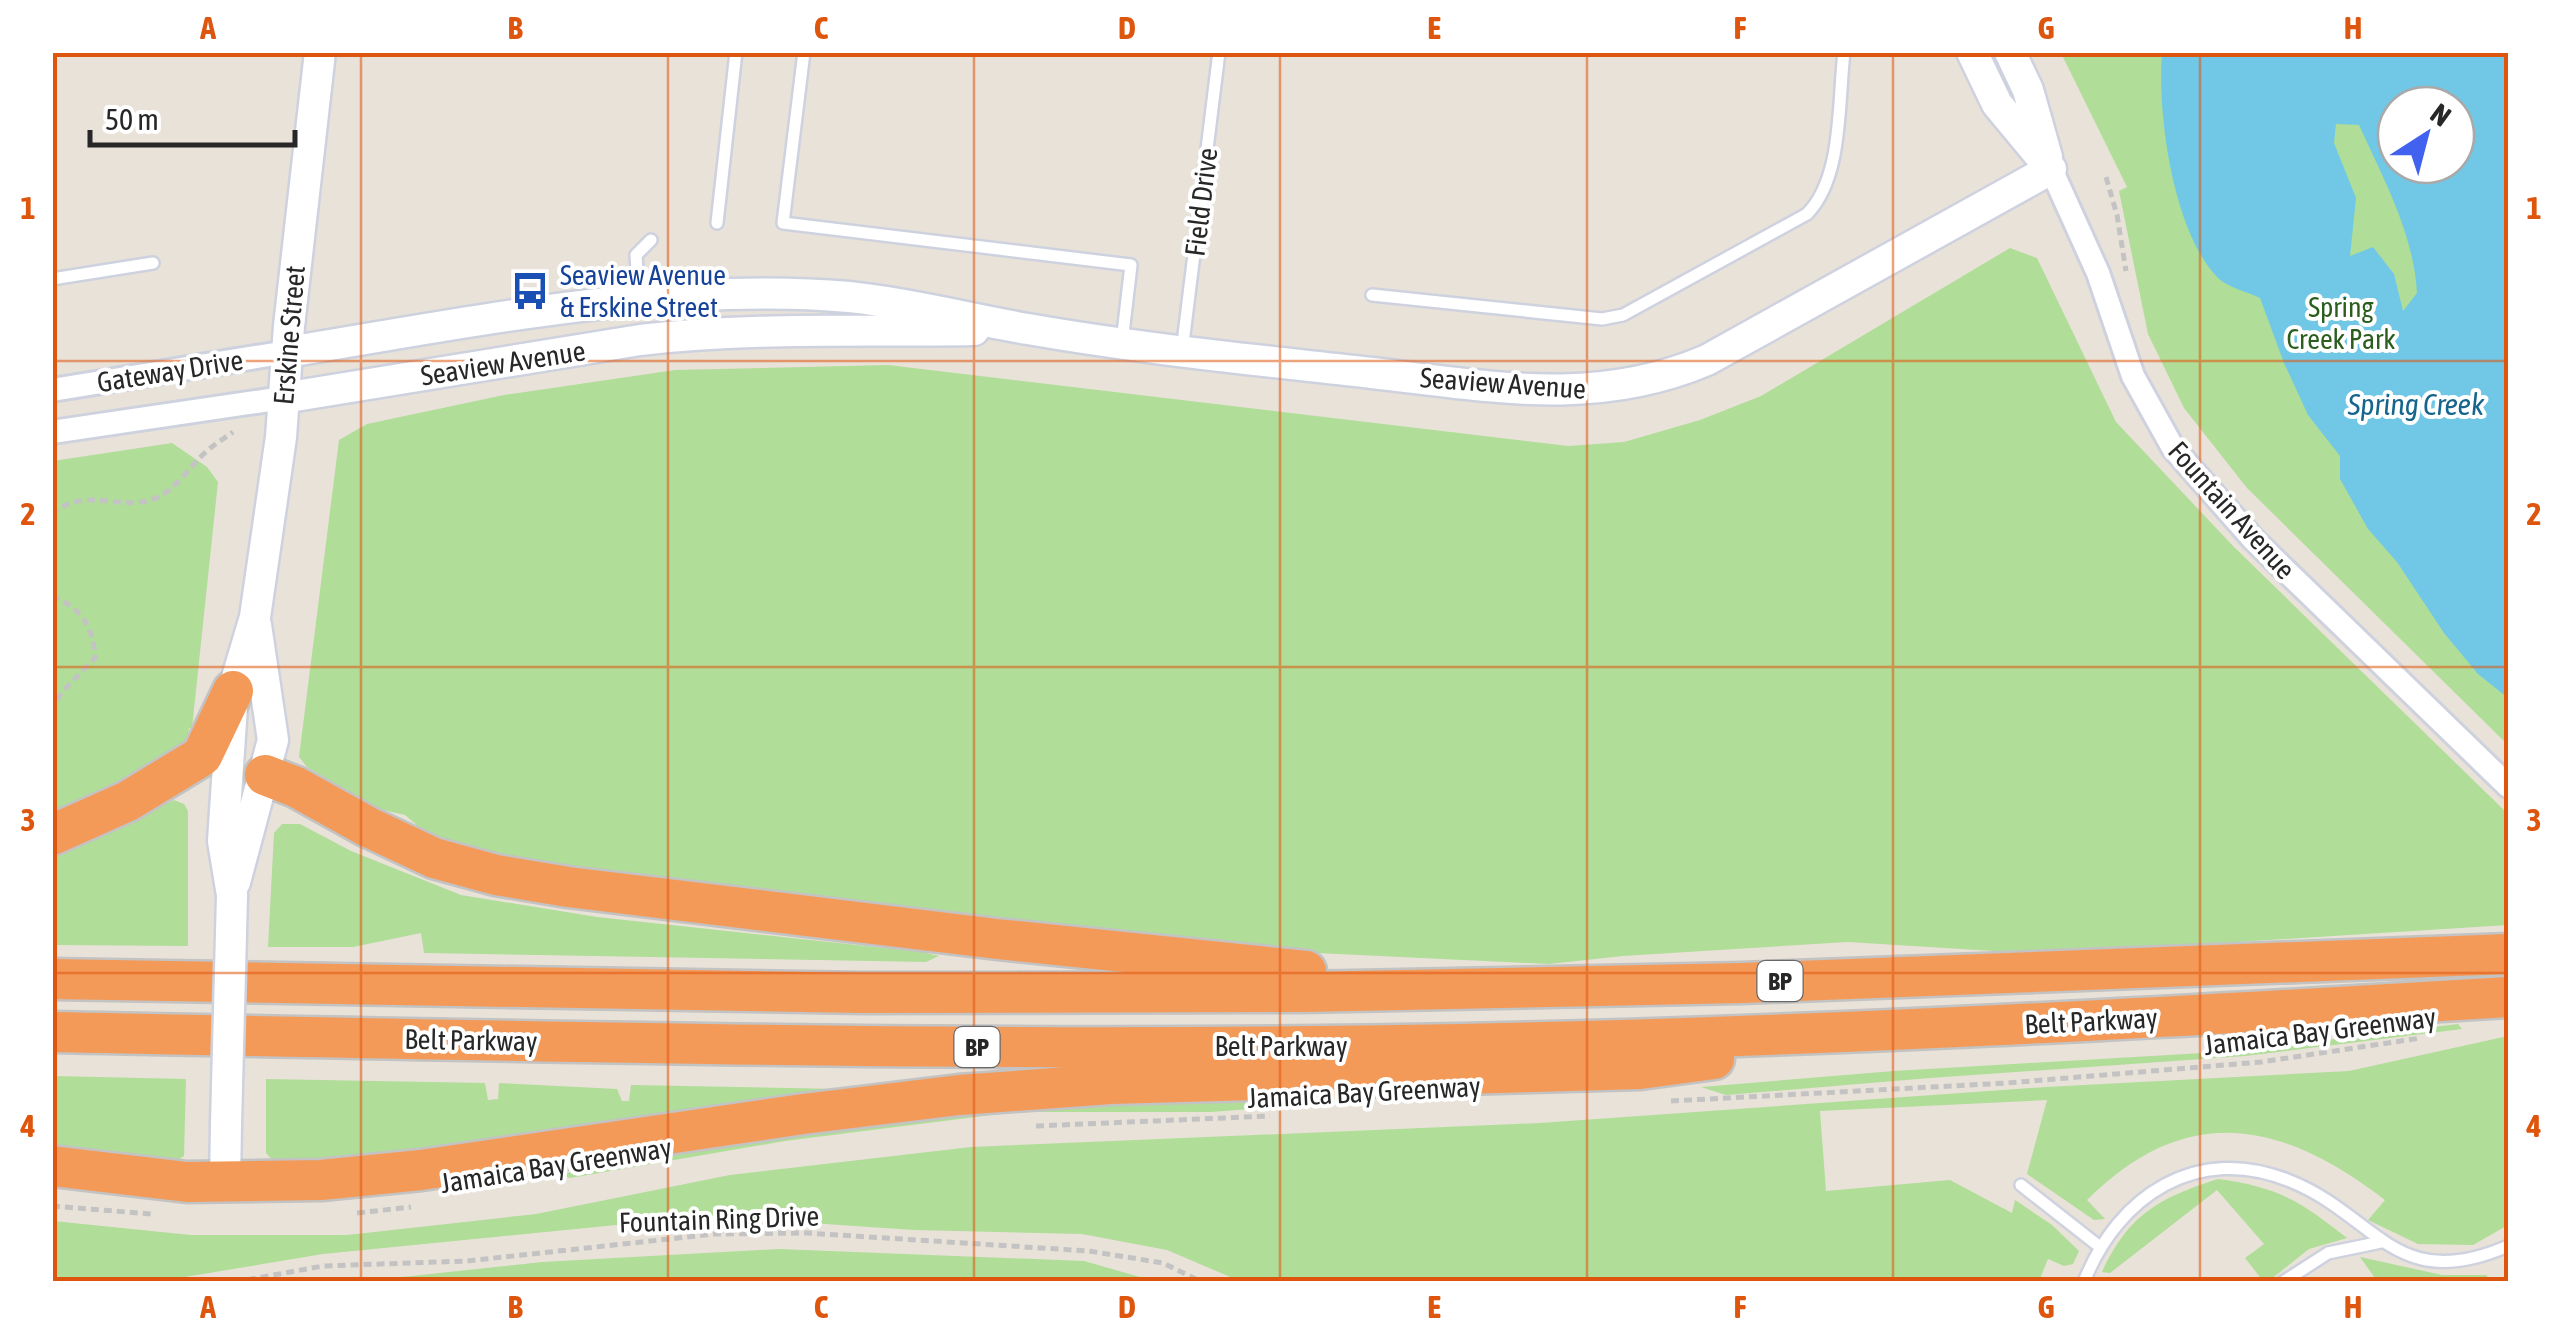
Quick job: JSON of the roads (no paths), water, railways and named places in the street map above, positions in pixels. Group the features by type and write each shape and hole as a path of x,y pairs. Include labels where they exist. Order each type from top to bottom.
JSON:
{"highway":[{"path":"52,835 128,801 202,756 232,690"},
{"path":"265,775 434,858 513,878 966,936 1244,963 1444,989"},
{"name":"Belt Parkway","path":"52,980 882,993 1444,989 1742,983 2506,954"},
{"name":"Belt Parkway","path":"52,1032 1056,1047 1457,1044 1901,1031 2507,997"},
{"path":"52,1166 140,1179 225,1184 321,1180 421,1170 802,1114 959,1096 1110,1084 1640,1070 1901,1031"}],"main road":[{"name":"Erskine Street","path":"225,1184 232,895 223,841 232,690 254,617 280,437 320,52"},
{"name":"Fountain Avenue","path":"1972,52 1997,104 2051,169"},
{"name":"Fountain Avenue","path":"2010,52 2028,90 2051,169"},
{"name":"Seaview Avenue","path":"287,352 639,300 748,294 851,298 955,312 1024,329 1122,344 1530,390 1596,390 1678,372 1707,360 2051,169"},
{"name":"Seaview Avenue","path":"283,398 699,333 1024,329"},
{"name":"Erskine Street","path":"232,895 273,740 254,617"}],"street":[{"name":"Fountain Avenue","path":"2051,169 2098,273 2133,376 2174,448 2253,539 2508,786"},
{"name":"Gateway Drive","path":"52,390 287,352"},
{"name":"Gateway Drive","path":"52,432 283,398"}],"lane":[{"path":"716,223 736,52"},
{"path":"804,52 783,223 1131,264 1122,344"},
{"name":"Field Drive","path":"1182,350 1219,52"},
{"path":"1372,294 1602,319 1623,316 1807,214 1820,201 1830,179 1844,52"},
{"path":"630,237 636,255 639,300"},
{"path":"636,255 650,240"},
{"path":"52,280 153,263"},
{"path":"2084,1282 2100,1247 2123,1215 2146,1195 2176,1180 2223,1168 2290,1180 2381,1242 2425,1259 2453,1263 2481,1258 2508,1246"},
{"path":"2021,1184 2100,1247"},
{"path":"2283,1282 2328,1253 2381,1242"}],"water":[{"name":"Spring Creek","path":"2162,53 2508,53 2508,698 2478,674 2444,633 2397,562 2368,529 2340,479 2340,456 2308,415 2260,298 2222,281 2202,258 2179,203 2162,107","holes":["2376,85 2476,85 2476,185 2387,185 2404,228 2415,271 2417,293 2403,311 2394,274 2373,247 2350,256 2356,198 2334,143 2336,124 2359,125 2376,162"]}],"place":[{"name":"Seaview Avenue & Erskine Street","path":"530,291"}],"park label":[{"name":"Spring Creek Park","path":"2341,323"}]}
